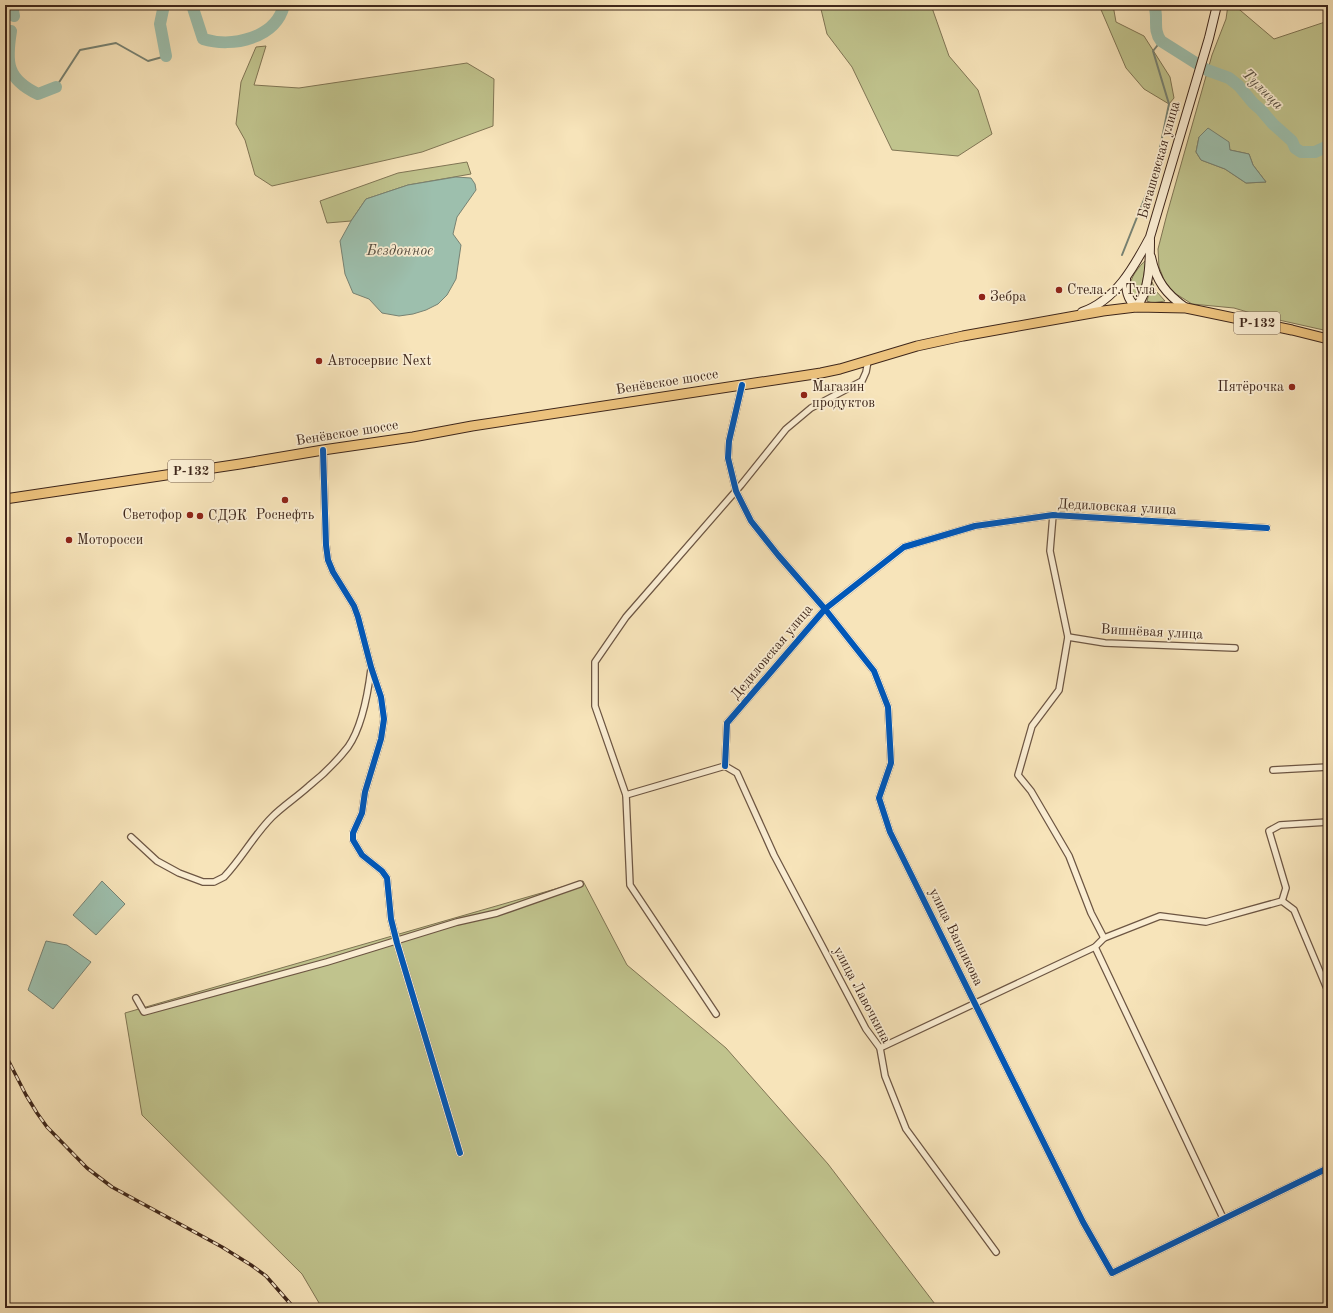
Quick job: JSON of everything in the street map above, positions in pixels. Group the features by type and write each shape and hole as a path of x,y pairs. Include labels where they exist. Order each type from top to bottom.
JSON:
{"main road":[{"name":"Баташевская улица","path":"1150,237 1209,38 1217,5"},
{"path":"1126,279 1126,288 1129,300 1136,307 1144,294 1150,253 1150,237"},
{"path":"1069,317 1098,305 1126,279 1150,237"},
{"path":"1150,253 1161,284 1169,295 1186,308"},
{"name":"Венёвское шоссе","path":"5,499 240,464 413,437 472,426 821,373 917,346 963,336 1103,311 1136,307 1186,308 1328,339"}],"street":[{"path":"716,1014 630,885 626,795 595,706 595,662 626,617 736,491 786,429 810,408 862,381 866,372 868,361"},
{"name":"улица Ванникова","path":"742,385 728,441 728,458 736,491 751,521 778,555 825,609 874,671 888,707 891,763 879,798 890,832 1083,1222 1112,1273 1223,1218"},
{"path":"323,450 326,545 328,560 333,572 354,606 358,617 371,667 381,697 384,719 381,739 365,792 362,813 352,833 353,840 362,855 382,871 387,878 391,919 396,940 460,1153"},
{"path":"1053,515 1050,551 1068,637 1059,690 1032,726 1018,775 1031,790 1069,856 1091,913 1104,938"},
{"name":"Дедиловская улица","path":"725,766 727,723 825,609 904,547 975,526 1053,515 1267,528"},
{"name":"Вишнёвая улица","path":"1068,637 1105,643 1235,648"},
{"path":"131,838 157,861 179,872 203,882 214,882 224,877 271,818 310,785 338,759 348,747 356,733 361,716 369,684 371,667"},
{"path":"626,795 725,766"},
{"name":"улица Лавочкина","path":"725,766 738,773 774,855 866,1029 880,1048 884,1076 906,1129 996,1252"},
{"path":"1273,770 1328,767"},
{"path":"1282,901 1286,888 1269,831 1280,825 1328,822"},
{"path":"136,998 144,1012 327,962 457,922 497,912 580,884"},
{"path":"880,1048 1096,947 1104,938 1160,916 1206,922 1282,901"},
{"path":"1282,901 1294,910 1328,991"},
{"path":"1096,947 1223,1218 1328,1168"}],"green space":[{"path":"820,5 931,5 949,56 978,90 992,134 958,156 892,150 852,67 827,34"},
{"path":"1099,5 1113,5 1116,22 1144,36 1170,77 1174,98 1169,104 1144,89 1126,68"},
{"path":"1228,5 1234,5 1274,39 1328,21 1328,331 1261,316 1234,308 1192,304 1173,292 1165,282 1159,267 1158,249 1167,214 1212,55 1226,19","holes":["1199,137 1230,150 1249,154 1253,165 1266,182 1246,183 1225,169 1201,160 1196,152"]},
{"path":"266,46 254,85 299,88 467,63 494,79 493,126 422,152 272,186 255,175 245,140 236,124 241,82 256,47"},
{"path":"467,162 471,174 408,185 366,199 351,221 327,223 320,201 398,173"},
{"path":"1146,260 1144,276 1135,301 1130,290 1130,284 1138,269"},
{"path":"1152,282 1156,291 1165,301 1152,303 1147,301"},
{"path":"583,881 627,965 726,1048 828,1164 938,1308 322,1308 302,1274 142,1115 125,1013"}],"water":[{"path":"1208,128 1229,142 1230,150 1249,154 1253,165 1266,182 1246,183 1225,169 1201,160 1196,152 1199,137"},
{"name":"Бездонное","path":"456,177 471,178 475,184 476,190 457,217 453,234 461,245 456,279 447,295 438,304 426,310 399,316 382,313 369,299 353,293 345,274 340,241 366,199 408,185"},
{"path":"102,881 125,904 96,935 73,915"},
{"path":"46,941 67,945 91,962 53,1009 28,990"}],"waterway":[{"path":"12,5 14,16"},
{"path":"164,5 160,24 166,56"},
{"path":"192,5 203,39 227,42 240,41 263,33 272,26 284,5"},
{"name":"Тулица","path":"1154,5 1156,14 1156,28 1158,37 1161,41 1207,70 1229,78 1239,86 1273,124 1292,141 1295,148 1301,152 1315,152 1328,146"},
{"path":"11,31 9,42 9,61 14,76 27,88 38,94 56,87"},
{"path":"1122,255 1155,172 1169,104 1153,51 1161,41"},
{"path":"56,87 80,50 116,43 148,61 166,56"}],"railway":[{"path":"5,1054 26,1095 47,1127 87,1168 112,1187 222,1247 251,1265 266,1276 294,1308"}],"cycle path":[{"path":"742,385 729,441 728,458 736,491 751,521 778,555 825,609 874,671 888,707 891,763 879,798 890,832 1083,1222 1112,1273 1328,1168"},
{"path":"323,450 326,545 328,560 333,572 354,606 358,617 371,667 381,697 384,719 381,739 365,792 362,813 353,833 353,840 362,855 382,871 387,878 391,919 397,943 460,1153"},
{"path":"725,766 727,723 825,609 904,547 975,526 1053,515 1267,528"}],"place":[{"name":"Стела. г. Тула","path":"1059,290"},
{"name":"Зебра","path":"982,297"},
{"name":"Автосервис Next","path":"319,361"},
{"name":"Пятёрочка","path":"1292,387"},
{"name":"Магазин продуктов","path":"804,395"},
{"name":"Роснефть","path":"285,500"},
{"name":"Светофор","path":"190,515"},
{"name":"СДЭК","path":"200,516"},
{"name":"Моторосси","path":"69,540"}]}
